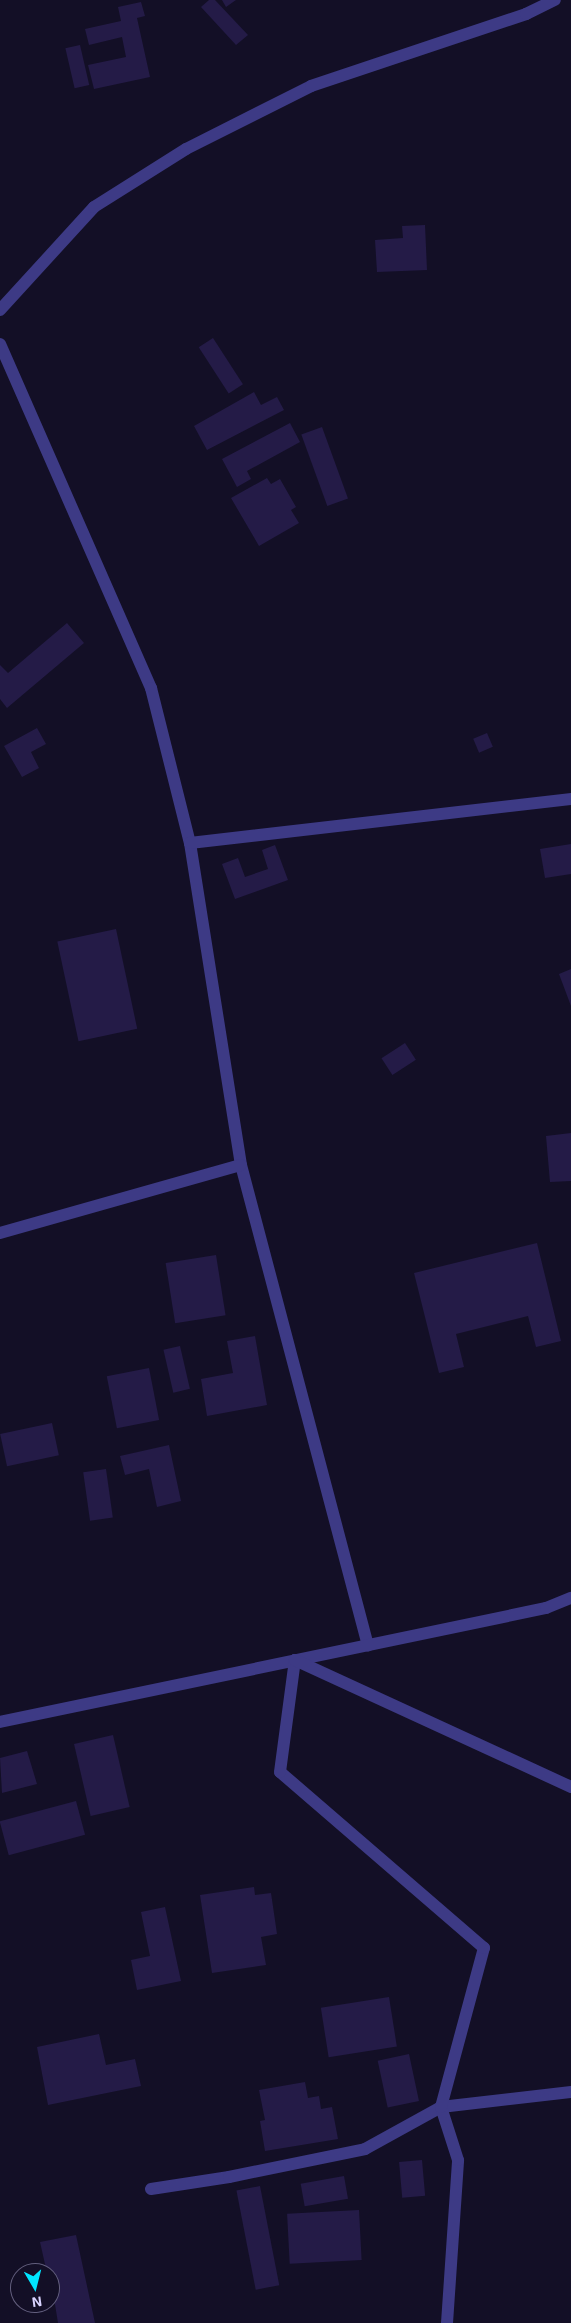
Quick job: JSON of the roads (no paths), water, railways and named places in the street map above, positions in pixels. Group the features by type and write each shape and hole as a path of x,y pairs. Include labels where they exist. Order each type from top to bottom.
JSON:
{"street":[{"path":"0,310 94,207 186,149 311,86 444,43 555,0"},
{"path":"0,344 151,688 190,842 240,1165 368,1645"},
{"path":"190,842 571,799"},
{"path":"0,1233 240,1165"},
{"path":"0,1722 546,1608 570,1599"},
{"path":"295,1660 571,1787"},
{"path":"295,1660 280,1772 484,1948 441,2107 458,2160 447,2323"},
{"path":"151,2189 229,2177 365,2149 441,2107 571,2092"}]}
